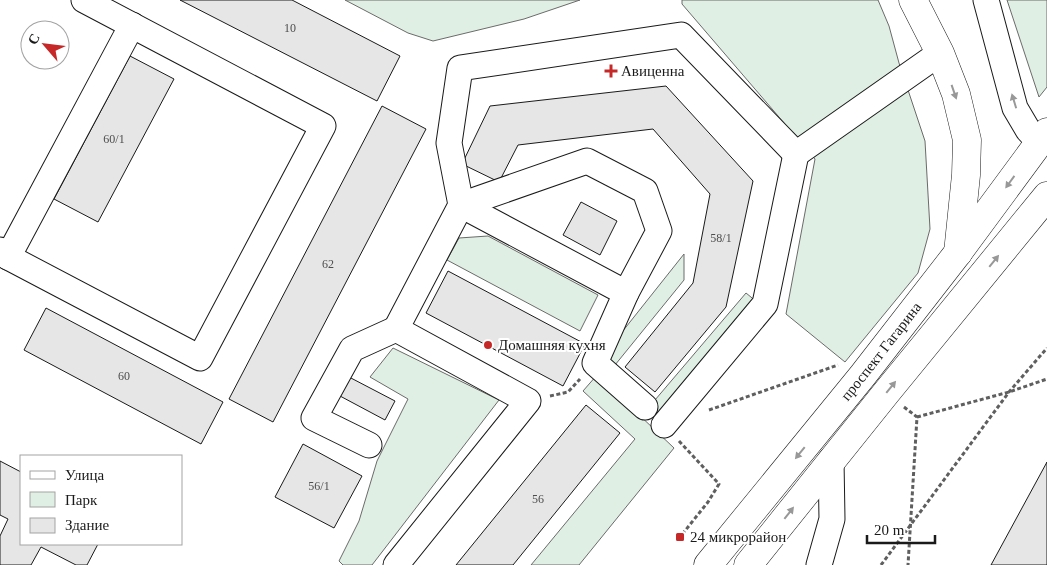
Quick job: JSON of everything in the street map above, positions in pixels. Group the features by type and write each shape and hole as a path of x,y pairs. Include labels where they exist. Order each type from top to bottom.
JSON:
{"main road":[{"path":"913,0 940,53 956,94 967,140 966,175 957,254"},
{"name":"проспект Гагарина","path":"708,565 863,375 957,254 1043,137"},
{"name":"проспект Гагарина","path":"748,565 831,460 1045,199"}],"lane":[{"path":"84,0 132,25 323,126 200,358 4,254 132,25"},
{"path":"986,0 1015,108 1028,130 1043,137"},
{"path":"369,445 314,418 352,349 396,328 461,205 449,143 460,68 681,35 796,154"},
{"path":"664,425 764,304 796,154 940,53"},
{"path":"461,205 587,161 645,191 660,231 626,294 595,363 645,407"},
{"path":"461,205 626,294"},
{"path":"396,328 528,401 396,565"},
{"path":"819,565 832,519 831,460"}],"path":[{"path":"881,565 1009,392 1047,348"},
{"path":"700,413 846,362"},
{"path":"528,401 568,392 595,363"},
{"path":"917,417 1009,392 1047,379"},
{"path":"900,404 917,417"},
{"path":"908,565 917,417"},
{"path":"664,425 719,484 708,502 680,538"}],"green space":[{"path":"345,0 580,0 524,19 433,41 408,33"},
{"path":"682,0 878,0 889,26 899,63 925,141 930,229 918,273 845,362 786,314 815,159 682,4"},
{"path":"1007,0 1047,0 1047,87 1039,97"},
{"path":"488,236 598,295 580,331 447,260 459,238"},
{"path":"684,254 684,280 615,365 655,400 746,293 757,302 663,417 599,361"},
{"path":"393,348 499,400 372,565 343,565 339,561 359,521 377,461 408,399 370,377"},
{"path":"597,375 674,448 579,565 531,565 635,439 583,391"}],"building":[{"path":"180,0 292,0 400,56 377,101"},
{"path":"130,56 174,79 98,222 54,199"},
{"path":"666,86 753,181 726,307 655,392 625,367 693,283 710,194 653,129 518,145 499,182 462,164 490,106"},
{"path":"382,106 426,129 273,422 229,399"},
{"path":"581,202 617,221 600,255 563,235"},
{"path":"448,271 585,344 563,386 426,313"},
{"path":"46,308 223,402 201,444 24,350"},
{"path":"349,377 395,401 385,420 340,396"},
{"path":"586,405 620,433 513,565 456,565"},
{"path":"303,444 362,476 334,528 275,497"},
{"path":"0,461 20,471 20,545 97,545 87,565 76,565 41,547 31,565 0,565 0,536 8,519 0,515"},
{"path":"1047,462 1047,565 991,565"}],"place":[{"name":"Авиценна","path":"611,71"},
{"name":"Домашняя кухня","path":"488,345"},
{"name":"24 микрорайон","path":"680,537"}]}
